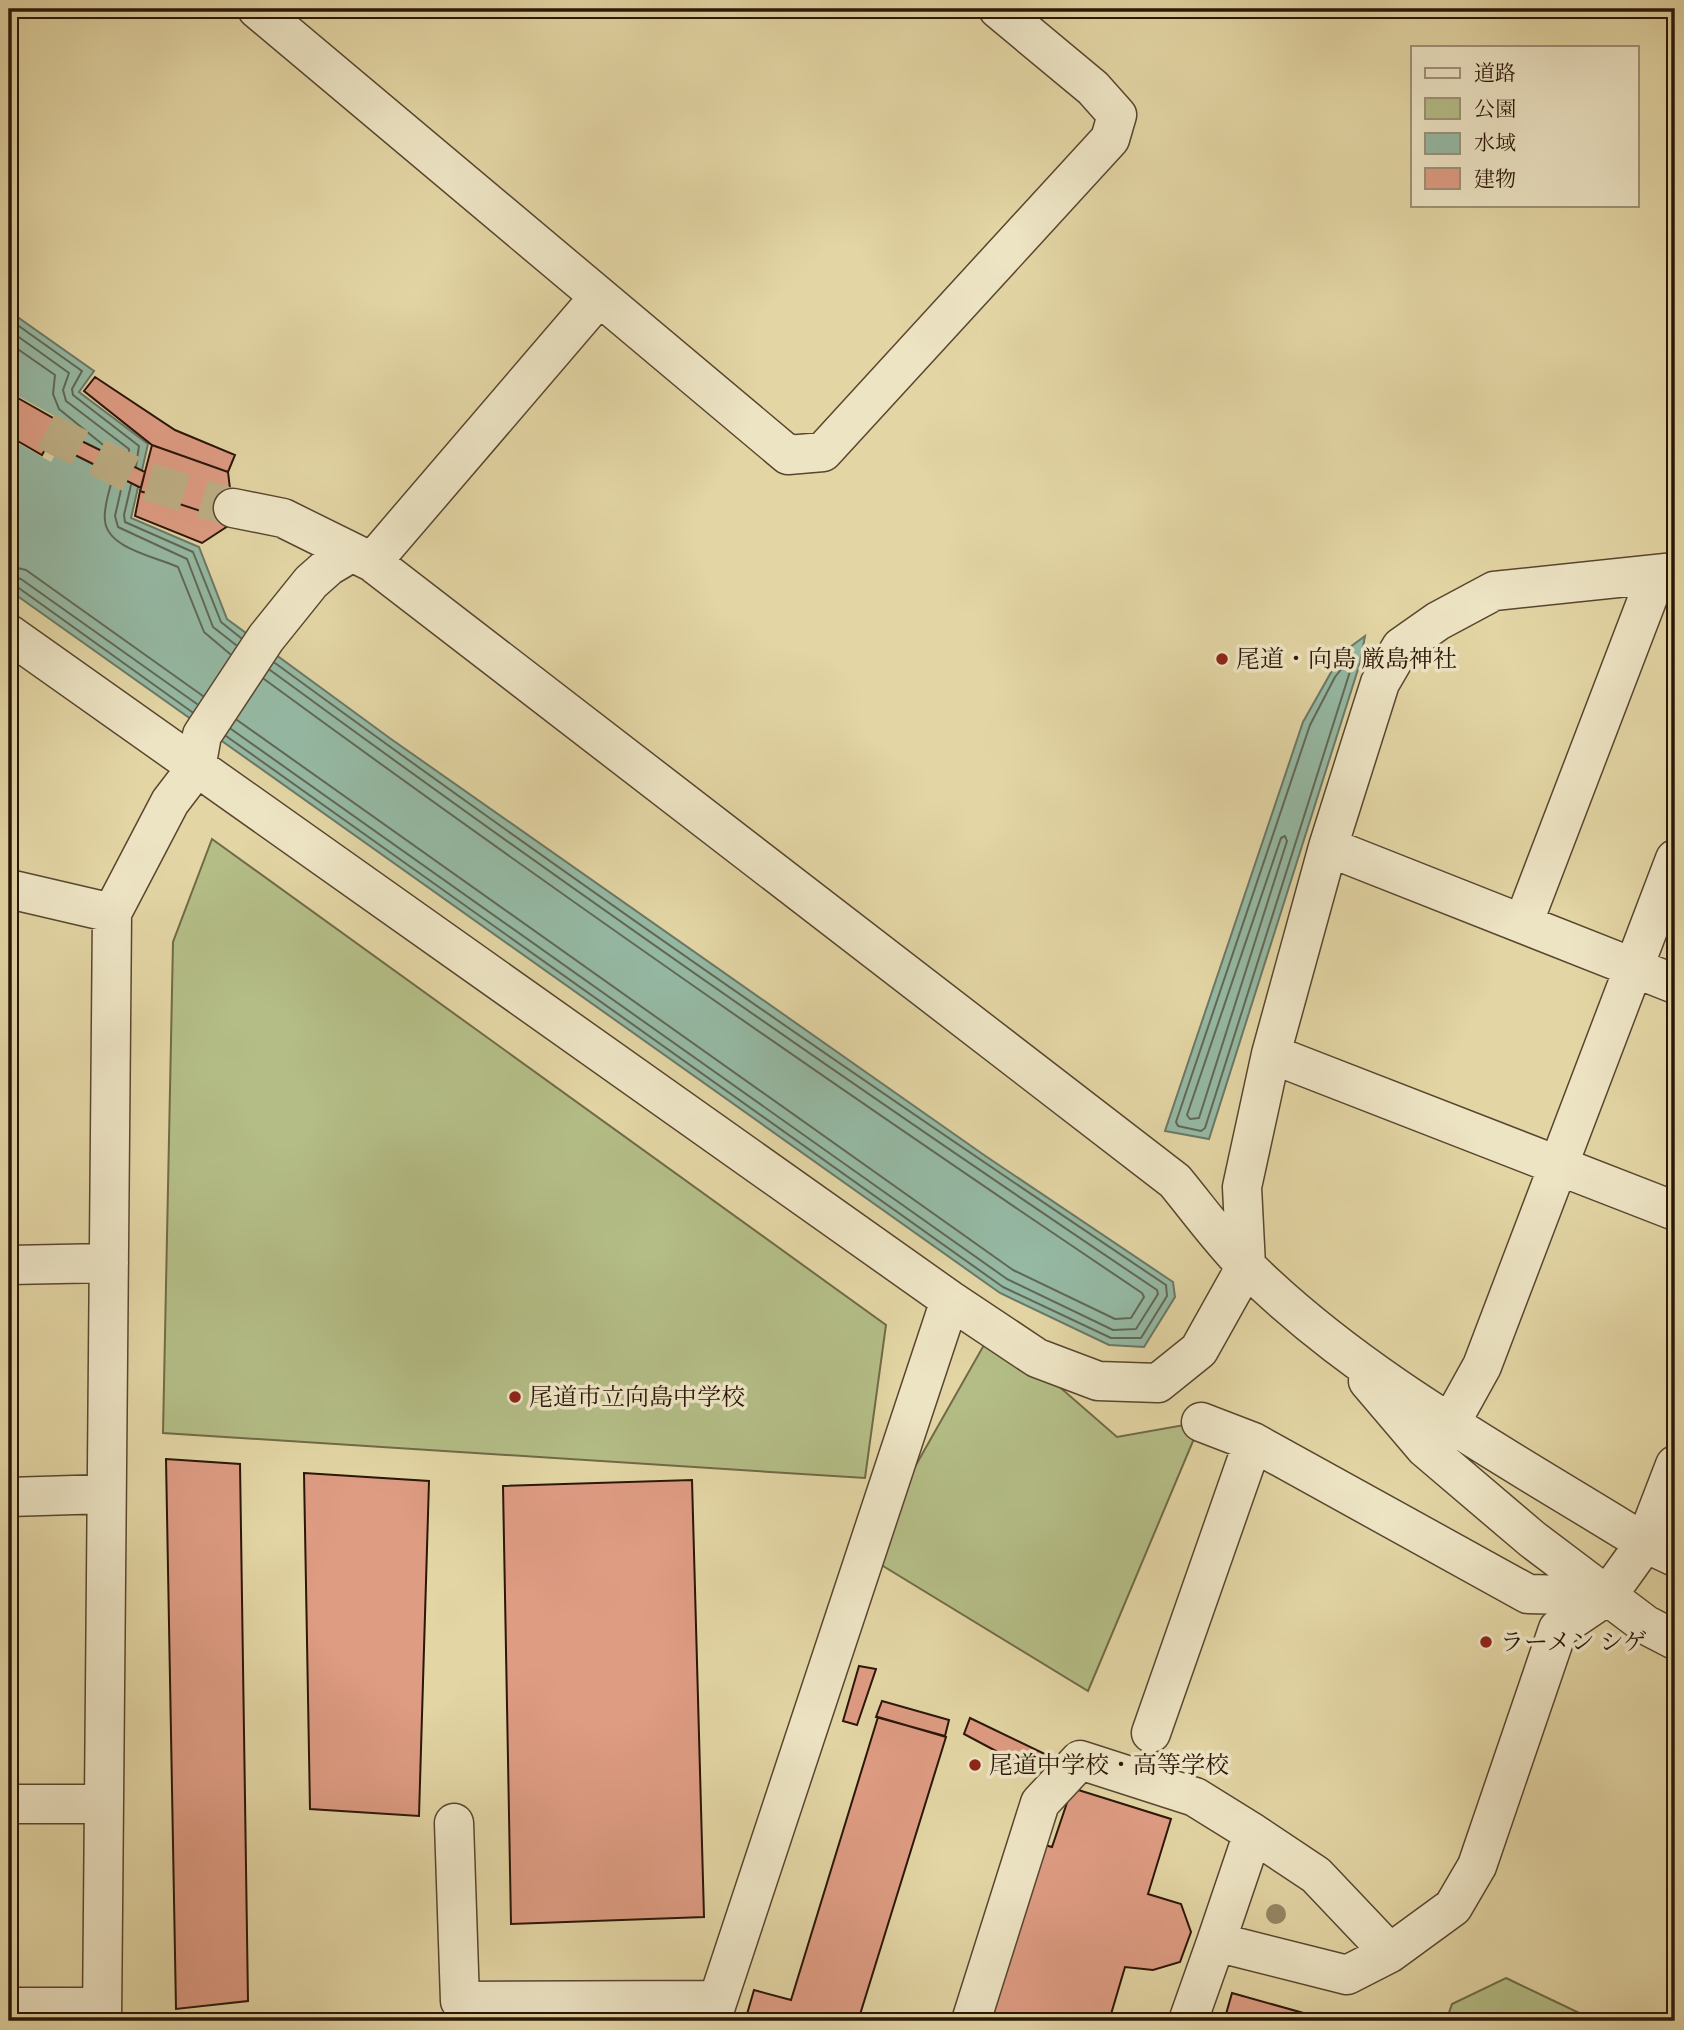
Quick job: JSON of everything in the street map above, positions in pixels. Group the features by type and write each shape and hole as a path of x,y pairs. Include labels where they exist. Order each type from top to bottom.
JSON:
{"street":[{"path":"257,9 788,456 823,452 1110,139 1117,116 1093,88 998,9"},
{"path":"9,2007 102,2014 112,912 170,802 266,638 311,582 329,566 362,558 599,297"},
{"path":"233,508 283,518 362,558 1175,1181 1246,1266 1438,1435 1532,1539 1646,1625 1675,1640"},
{"path":"9,634 199,752 950,1300 1037,1357 1098,1381 1158,1383 1199,1350 1246,1266 1242,1187 1271,1054 1328,847 1380,684 1401,647 1438,621 1494,591 1666,573 1523,924"},
{"path":"1328,847 1675,985"},
{"path":"1438,1435 1482,1366 1560,1168 1632,967 1675,859"},
{"path":"9,889 112,912"},
{"path":"1271,1054 1560,1168 1675,1210"},
{"path":"9,1265 109,1263"},
{"path":"454,1823 460,2001 715,2011 950,1300"},
{"path":"1201,1422 1253,1442 1528,1594 1607,1596"},
{"path":"1438,1435 1660,1550"},
{"path":"1151,1732 1253,1442"},
{"path":"1216,1942 1348,1975 1390,1953 1453,1907 1477,1866 1558,1629 1607,1596 1660,1550 1675,1465"},
{"path":"9,1497 106,1494"},
{"path":"971,2021 1040,1802 1080,1760 1195,1797 1253,1833 1316,1875 1390,1953"},
{"path":"9,1804 103,1804"},
{"path":"1188,2021 1253,1833"}],"green space":[{"path":"212,839 886,1325 865,1478 163,1433 173,942"},
{"path":"993,1329 1117,1437 1201,1422 1088,1691 865,1555"},
{"path":"1506,1978 1596,2021 1446,2021 1452,2004"}],"water":[{"path":"9,311 94,371 79,392 148,444 131,518 199,547 227,619 391,739 984,1155 1173,1282 1175,1297 1144,1347 1109,1345 1000,1293 9,590"},
{"path":"1365,636 1360,663 1209,1139 1165,1131 1303,722 1342,653"}],"pier":[{"path":"9,391 71,425 51,462 9,438"}],"building":[{"path":"95,377 175,430 235,455 228,472 152,445 84,391"},
{"path":"9,393 60,422 42,455 9,436"},
{"path":"57,429 145,472 141,488 49,442"},
{"path":"152,445 228,472 234,522 140,491"},
{"path":"140,491 234,522 202,543 135,516"},
{"path":"166,1459 240,1464 248,2001 176,2009"},
{"path":"304,1473 429,1481 419,1816 310,1809"},
{"path":"692,1480 704,1917 511,1924 503,1486"},
{"path":"859,1666 876,1669 857,1725 843,1721"},
{"path":"882,1701 949,1720 945,1736 876,1717"},
{"path":"878,1717 946,1737 858,2021 745,2021 754,1990 791,2000"},
{"path":"970,1718 1049,1756 1041,1775 964,1734"},
{"path":"1072,1788 1171,1819 1148,1894 1181,1904 1191,1932 1180,1962 1153,1970 1125,1967 1109,2021 980,2021 1033,1842 1052,1847"},
{"path":"1232,1993 1332,2021 1224,2021"}],"tunnel":[{"path":"46,431 143,480 233,508"}],"place":[{"name":"尾道・向島 厳島神社","path":"1222,659"},
{"name":"尾道市立向島中学校","path":"515,1397"},
{"name":"ラーメン シゲ","path":"1486,1642"},
{"name":"尾道中学校・高等学校","path":"975,1765"}]}
